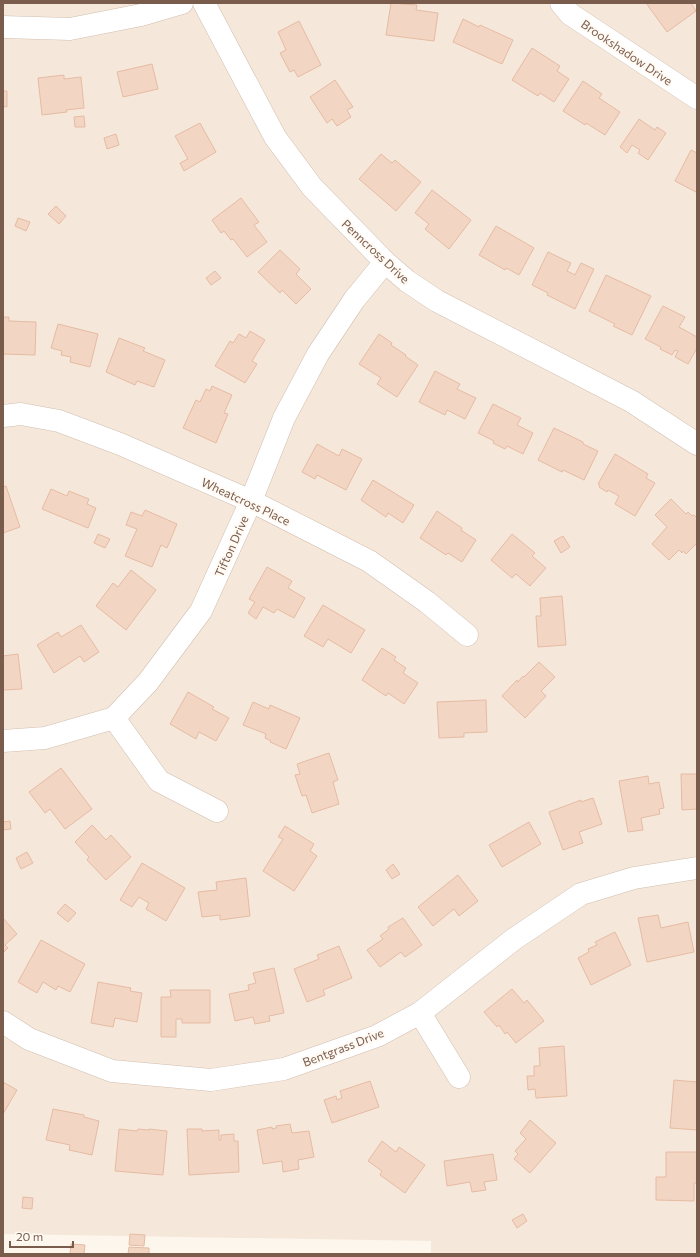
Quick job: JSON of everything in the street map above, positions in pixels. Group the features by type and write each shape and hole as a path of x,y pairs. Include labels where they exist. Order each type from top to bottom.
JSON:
{"street":[{"path":"3,27 70,29 141,15 182,3"},
{"name":"Penncross Drive","path":"204,3 275,137 312,188 385,262 407,281 437,301 631,401 697,444"},
{"name":"Brookshadow Drive","path":"569,7 697,98"},
{"name":"Tifton Drive","path":"114,718 148,682 201,611 251,501 284,418 318,354 354,300 385,262"},
{"name":"Wheatcross Place","path":"3,416 22,414 59,421 120,444 251,501 369,561 427,602 467,635"},
{"path":"3,741 45,738 114,718 159,781 217,811"},
{"name":"Bentgrass Drive","path":"3,1022 29,1039 112,1072 211,1080 284,1069 377,1036 420,1013 514,939 581,894 634,878 697,868"},
{"path":"420,1013 459,1076"}],"shaded area":[{"path":"3,3 697,3 697,1254 431,1254 431,1241 3,1234"}],"building":[{"path":"391,3 417,5 416,10 438,13 434,41 386,35"},
{"path":"646,3 691,3 696,11 667,32"},
{"path":"463,19 513,40 502,64 453,42"},
{"path":"299,21 321,65 298,77 294,70 290,72 280,53 286,50 278,32"},
{"path":"532,48 560,66 557,71 569,79 554,102 540,93 538,96 512,80"},
{"path":"152,64 158,89 123,97 117,72"},
{"path":"64,75 64,79 81,77 84,108 42,115 38,78"},
{"path":"335,80 353,107 347,110 351,117 337,126 332,119 327,123 310,97"},
{"path":"583,81 602,94 599,98 620,112 605,135 586,123 585,125 563,111"},
{"path":"3,91 7,91 7,107 3,106"},
{"path":"84,116 85,127 75,127 74,117"},
{"path":"639,119 655,130 657,127 666,133 648,160 638,153 640,150 632,145 627,153 620,147"},
{"path":"200,123 216,152 184,171 180,163 188,159 175,136"},
{"path":"116,134 119,145 107,149 104,138"},
{"path":"691,150 697,153 696,192 675,181"},
{"path":"381,154 392,163 395,160 421,182 396,211 359,179"},
{"path":"432,190 471,220 449,249 425,229 429,224 415,213"},
{"path":"241,198 259,222 254,225 267,242 247,257 233,239 231,240 224,231 221,233 212,220"},
{"path":"56,206 66,216 59,224 48,214"},
{"path":"18,218 30,222 26,231 15,226"},
{"path":"496,226 534,248 519,275 506,268 505,270 479,255"},
{"path":"280,250 300,269 296,274 311,289 296,304 282,290 280,293 258,272"},
{"path":"548,252 571,263 567,271 575,275 581,263 594,269 575,309 547,295 548,293 532,285"},
{"path":"215,271 221,278 211,285 206,278"},
{"path":"606,275 651,296 632,335 613,326 615,324 589,311"},
{"path":"663,306 685,317 679,327 697,337 697,348 688,364 675,357 678,351 675,350 672,355 660,349 661,347 645,339"},
{"path":"3,317 9,317 9,321 36,322 35,355 3,354"},
{"path":"58,324 98,334 90,367 70,362 71,357 61,355 62,351 51,348"},
{"path":"250,331 265,340 252,361 257,364 245,383 215,366 230,341 233,343 239,334 246,338"},
{"path":"379,334 418,365 397,397 377,384 381,378 359,364"},
{"path":"119,338 145,348 143,351 165,360 154,387 137,381 135,385 106,372"},
{"path":"435,371 460,384 457,389 476,398 465,419 447,410 445,415 419,402"},
{"path":"212,386 232,395 224,413 228,414 216,443 183,428 196,400 200,402 206,389 210,391"},
{"path":"493,404 521,418 517,425 533,433 523,454 507,446 505,449 493,443 494,441 478,433"},
{"path":"554,428 598,451 584,480 563,470 562,472 538,460"},
{"path":"317,444 339,456 342,449 362,459 346,490 317,475 315,479 302,472"},
{"path":"615,454 648,474 646,478 655,483 635,516 615,504 619,496 608,490 607,492 599,487 600,485 598,484"},
{"path":"373,480 414,505 403,523 388,513 386,517 361,500"},
{"path":"6,486 20,527 3,533 3,487"},
{"path":"51,489 67,496 69,491 89,499 87,504 96,508 88,528 42,509"},
{"path":"671,499 686,514 688,512 697,518 697,543 686,554 679,550 669,560 652,544 667,527 655,515"},
{"path":"145,510 177,524 167,548 161,545 152,567 125,556 137,529 126,525 131,512 142,516"},
{"path":"437,511 462,528 461,530 476,540 462,562 448,553 446,555 420,538"},
{"path":"98,534 110,539 105,548 94,543"},
{"path":"512,534 535,553 532,556 546,568 530,586 516,574 512,578 491,560"},
{"path":"563,536 570,547 561,553 554,541"},
{"path":"267,567 292,581 288,588 305,598 294,618 277,609 274,613 263,607 256,619 248,613 255,602 249,599"},
{"path":"131,570 156,590 126,630 96,606 113,583 118,587"},
{"path":"562,596 566,645 538,647 536,616 541,616 540,598"},
{"path":"323,605 365,630 351,653 328,639 323,647 304,636"},
{"path":"81,625 99,652 84,662 80,656 54,673 37,645 58,632 61,637"},
{"path":"382,648 396,657 394,660 406,668 403,673 418,683 404,704 388,693 386,696 362,680"},
{"path":"18,654 22,689 3,690 3,656"},
{"path":"539,662 555,677 541,691 546,696 525,718 502,696 517,680 518,682"},
{"path":"188,692 214,707 212,709 229,718 216,741 199,732 196,739 170,724"},
{"path":"486,700 487,732 464,733 464,737 439,738 437,702"},
{"path":"253,702 269,709 270,705 300,718 286,749 270,742 271,741 265,738 266,734 243,725"},
{"path":"329,753 338,780 333,782 339,804 312,813 306,795 302,796 295,775 300,774 297,764"},
{"path":"61,768 92,809 65,829 50,809 45,813 29,792"},
{"path":"681,774 697,774 697,809 682,810"},
{"path":"648,776 649,784 659,782 664,808 659,809 660,814 641,818 643,830 628,832 619,781"},
{"path":"593,798 602,824 579,832 583,843 563,850 549,812 581,800 581,802"},
{"path":"10,821 11,829 3,830 3,822"},
{"path":"529,822 541,844 502,867 489,845"},
{"path":"92,825 106,840 111,835 131,857 106,880 87,860 89,857 75,842"},
{"path":"285,826 314,844 310,851 317,856 294,891 263,871 283,839 278,837"},
{"path":"27,852 33,863 21,869 16,858"},
{"path":"142,863 185,888 166,921 146,909 149,903 139,897 132,907 120,900"},
{"path":"393,864 400,874 392,879 386,870"},
{"path":"458,875 478,901 459,916 454,909 433,926 418,907"},
{"path":"246,878 250,916 220,920 220,915 202,917 198,892 217,890 216,882"},
{"path":"65,904 76,913 68,922 57,913"},
{"path":"658,915 661,928 688,922 694,952 647,962 638,918"},
{"path":"3,918 17,934 5,945 8,948 3,953"},
{"path":"403,918 422,945 405,957 401,952 380,967 367,950 383,939 380,936 389,929 388,927"},
{"path":"615,932 631,965 591,985 578,958 589,952 588,949 597,945 595,942"},
{"path":"41,940 85,964 70,992 58,986 56,990 43,982 37,993 18,982"},
{"path":"339,946 352,978 323,990 325,995 307,1002 294,969 319,959 317,955"},
{"path":"274,968 284,1013 269,1016 270,1021 255,1024 253,1017 235,1021 229,994 249,990 248,985 256,983 253,973"},
{"path":"98,982 131,988 130,991 142,993 137,1022 115,1018 113,1027 91,1023"},
{"path":"512,989 524,1003 527,1000 544,1021 516,1043 507,1032 505,1034 499,1025 497,1027 484,1012"},
{"path":"170,990 210,990 210,1023 182,1023 182,1019 176,1019 176,1037 161,1037 161,997 171,997"},
{"path":"564,1046 567,1096 536,1098 535,1089 528,1090 527,1076 534,1076 534,1066 540,1066 539,1048"},
{"path":"674,1080 697,1082 697,1130 670,1128"},
{"path":"370,1081 379,1107 332,1123 324,1100 336,1096 337,1100 342,1098 340,1091"},
{"path":"3,1082 17,1090 3,1114"},
{"path":"53,1109 84,1115 84,1117 99,1121 92,1155 69,1150 70,1145 46,1140"},
{"path":"530,1120 556,1143 530,1173 514,1159 518,1154 515,1151 526,1139 520,1133"},
{"path":"290,1124 292,1133 309,1131 314,1157 298,1160 299,1169 283,1172 282,1161 263,1164 257,1130 272,1127 272,1129 276,1128 276,1126"},
{"path":"119,1129 137,1131 138,1129 149,1129 167,1131 163,1175 115,1171"},
{"path":"187,1129 202,1129 202,1131 219,1130 219,1140 221,1140 221,1135 234,1134 234,1141 238,1141 239,1172 189,1175"},
{"path":"382,1141 396,1152 399,1147 425,1165 405,1193 380,1175 382,1171 368,1161"},
{"path":"666,1152 697,1152 697,1183 694,1183 694,1201 656,1200 656,1177 666,1177"},
{"path":"493,1154 497,1180 484,1182 486,1190 472,1192 470,1182 447,1186 444,1161"},
{"path":"23,1197 33,1198 32,1209 22,1208"},
{"path":"523,1214 527,1221 517,1228 512,1220"},
{"path":"130,1234 145,1235 144,1246 129,1245"},
{"path":"71,1244 85,1245 84,1254 70,1254"},
{"path":"129,1247 149,1248 149,1254 128,1254"}]}
